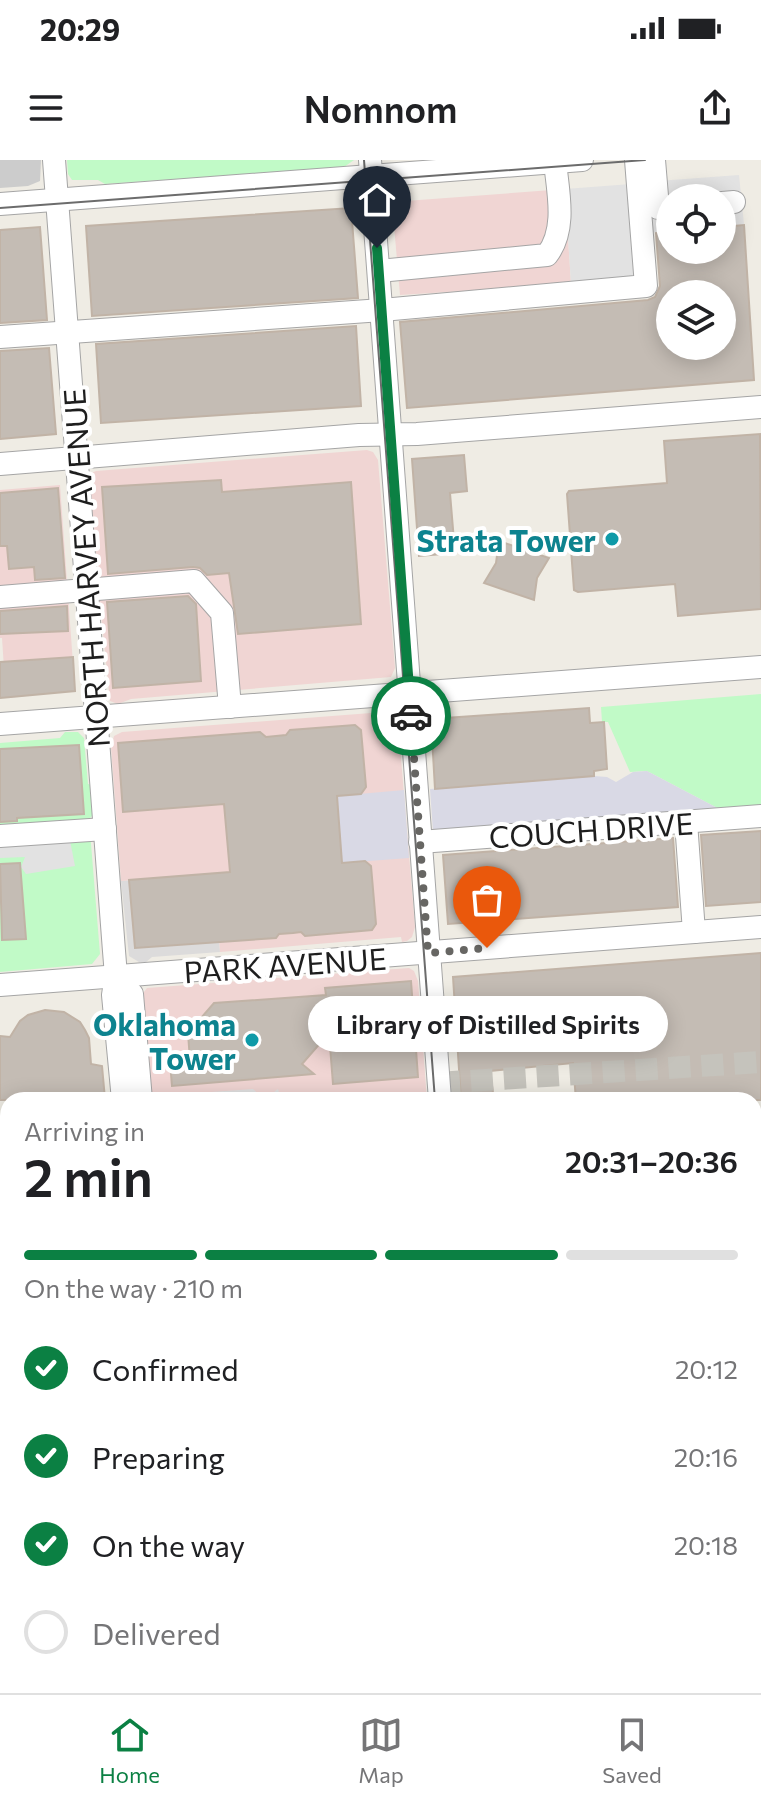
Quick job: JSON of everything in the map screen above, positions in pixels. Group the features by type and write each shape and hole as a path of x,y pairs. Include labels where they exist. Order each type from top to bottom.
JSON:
{"street":[{"name":"NORTH HARVEY AVENUE","path":"54,160 122,1092"},
{"path":"0,204 371,168 582,160"},
{"path":"0,337 382,310 646,286 636,160"},
{"path":"654,160 656,184"},
{"path":"379,271 547,255 554,246 560,208 555,162"},
{"path":"371,168 439,1092"},
{"path":"0,464 761,407"},
{"path":"0,597 194,581 222,613 230,707"},
{"path":"0,724 761,667"},
{"name":"COUCH DRIVE","path":"420,842 761,816"},
{"path":"686,822 694,932"},
{"path":"0,836 105,829"},
{"name":"PARK AVENUE","path":"0,985 761,927"},
{"name":"NORTH HARVEY AVENUE","path":"116,976 132,994 140,1092"}],"shaded area":[{"path":"0,160 41,160 40,181 28,186 0,188"},
{"path":"739,175 744,225 736,226 736,184 656,184 656,232 647,233 644,182"},
{"path":"631,184 638,281 571,284 565,189"},
{"path":"565,189 571,284 400,295 392,202"},
{"path":"367,450 373,452 378,460 395,668 391,677 131,699 118,704 110,701 101,614 98,614 89,474"},
{"path":"60,485 75,691 6,698 0,638 0,490"},
{"path":"392,713 398,722 415,927 407,941 402,942 401,937 220,952 214,873 121,881 111,747 114,736 122,732"},
{"path":"647,771 725,812 433,832 430,789 594,776 607,777 616,782 633,772"},
{"path":"404,790 409,858 342,863 337,796"},
{"path":"66,820 75,866 26,874 21,867 25,857 0,858 0,825"},
{"path":"214,873 220,952 152,957 146,962 129,956 121,881"},
{"path":"409,968 414,971 418,981 426,1092 147,1092 141,996 147,988"},
{"path":"253,1089 256,1092 211,1092"}],"green space":[{"path":"67,160 354,160 344,167 105,184 98,180 72,180 68,174"},
{"path":"761,694 761,810 725,812 647,771 630,772 608,722 602,722 601,707"},
{"path":"65,732 78,732 84,738 88,784 92,785 93,815 89,819 100,954 92,964 0,972 0,743 60,738"}],"building":[{"path":"351,208 358,298 92,316 86,226"},
{"path":"744,225 754,380 407,408 400,322 648,300 656,295 656,360 736,360 736,280 660,280 658,264 736,264 736,226"},
{"path":"40,227 47,320 0,323 0,230"},
{"path":"356,326 361,406 101,423 96,344"},
{"path":"49,348 56,434 0,439 0,351"},
{"path":"760,434 761,609 678,616 675,584 574,590 569,491 667,483 664,441"},
{"path":"464,455 467,491 450,493 455,553 419,556 412,459"},
{"path":"221,480 222,492 351,482 361,624 238,634 229,573 207,575 200,568 193,567 108,574 102,487"},
{"path":"58,488 65,578 35,580 34,567 9,569 7,546 0,546 0,493"},
{"path":"499,541 549,558 537,578 534,600 484,583 496,563"},
{"path":"188,596 196,604 201,681 113,688 107,602"},
{"path":"67,606 68,631 0,634 0,611"},
{"path":"73,657 75,691 0,698 0,662"},
{"path":"589,708 590,723 604,722 607,769 594,771 594,776 435,789 431,719"},
{"path":"355,725 361,730 366,787 361,794 337,796 342,863 365,861 371,866 376,924 372,930 305,936 301,932 279,934 276,938 135,948 129,880 230,872 224,804 123,812 118,743 260,732 266,737 286,735 290,730"},
{"path":"79,745 84,814 0,822 0,749"},
{"path":"761,831 761,902 706,906 701,835"},
{"path":"673,838 678,907 448,924 443,855"},
{"path":"20,863 26,939 2,940 0,864"},
{"path":"761,953 761,1092 575,1092 573,1063 490,1071 493,1092 460,1092 453,977"},
{"path":"411,981 418,1077 333,1084 329,1033 302,1064 314,1074 172,1086 170,1062 190,1060 188,1033 214,1003 326,995 325,988"},
{"path":"45,1010 64,1012 80,1022 89,1038 91,1064 102,1066 104,1092 0,1092 0,1036 10,1037 28,1015"}],"tunnel":[{"path":"438,1083 761,1062"}],"tram line":[{"path":"364,160 434,1092"},
{"path":"0,208 645,160"}],"way so far":[{"path":"411,716 428,953 487,948"}],"place":[{"name":"Strata Tower","path":"612,539"},
{"name":"Library of Distilled Spirits","path":"487,948"},
{"name":"Oklahoma Tower","path":"252,1040"}],"route":[{"path":"377,248 411,716"}]}
